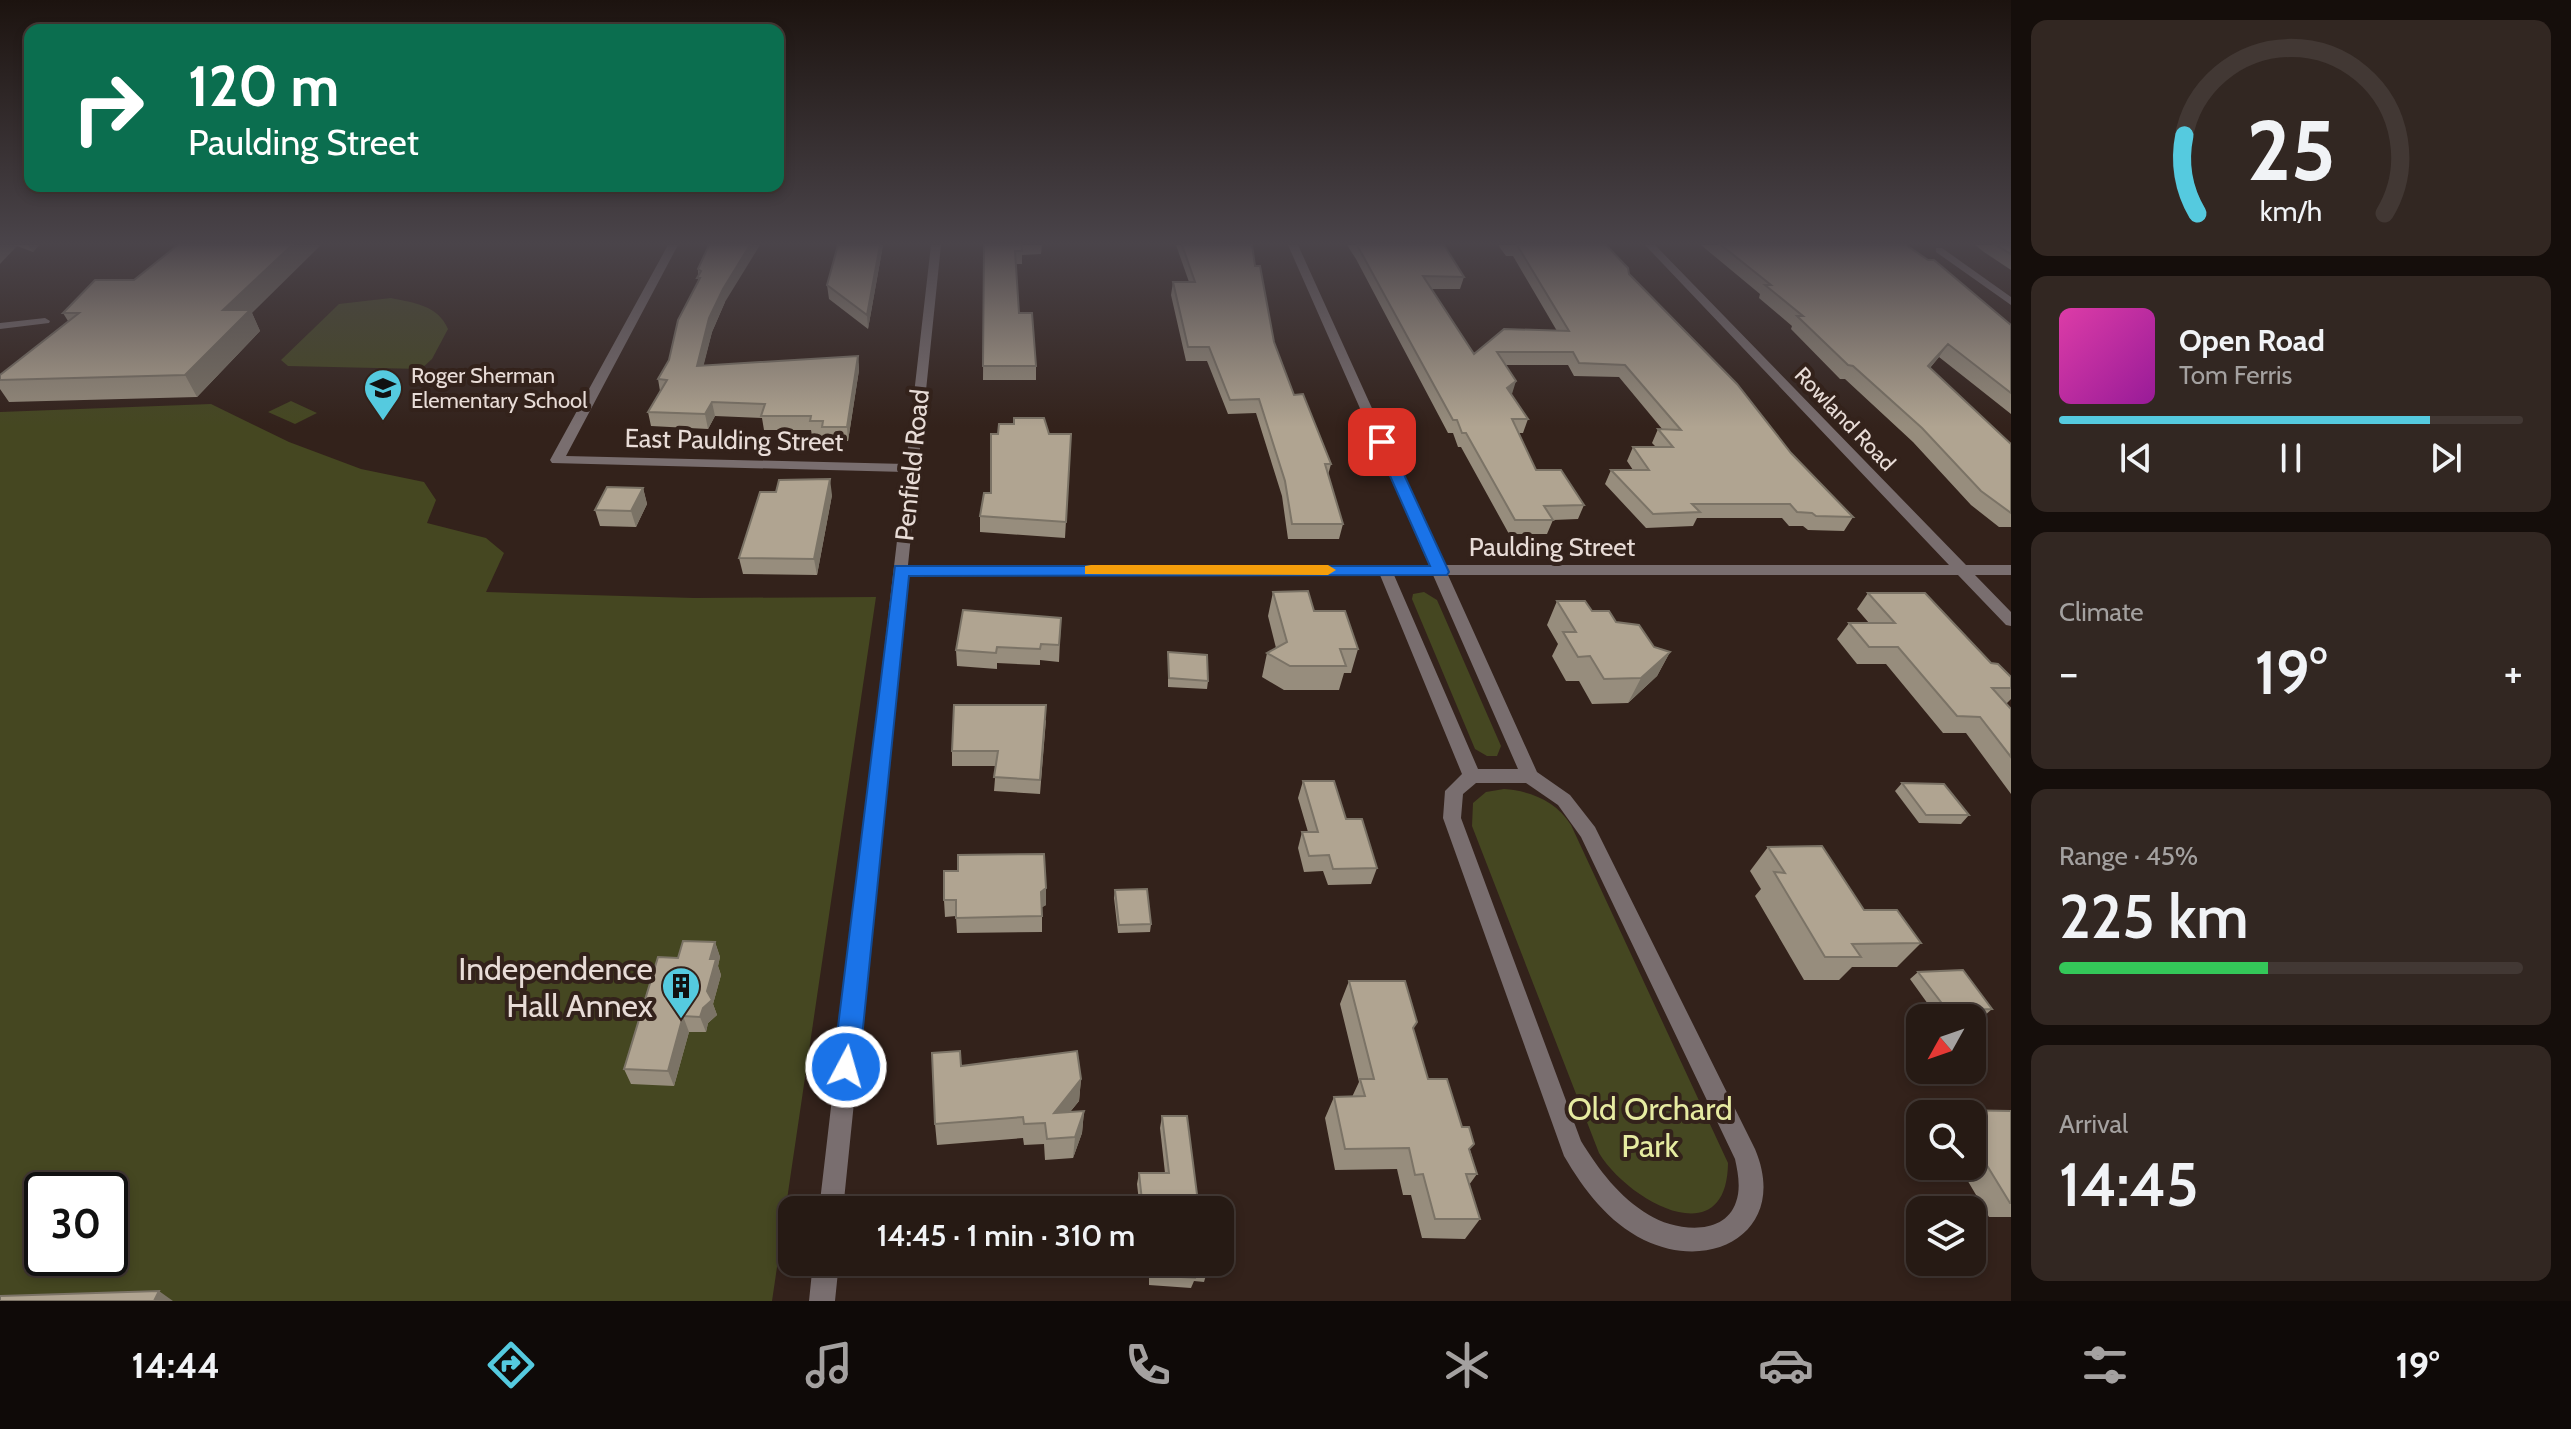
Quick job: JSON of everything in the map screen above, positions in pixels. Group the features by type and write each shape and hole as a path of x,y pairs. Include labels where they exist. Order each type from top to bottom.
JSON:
{"street":[{"name":"East Paulding Street","path":"640,306 557,460 910,468"},
{"name":"Penfield Road","path":"833,1196 929,306"},
{"path":"1320,306 1530,776 1564,800 1588,832 1747,1157 1754,1195 1749,1210 1726,1232 1706,1238 1682,1238 1655,1232 1613,1203 1592,1181 1572,1148 1452,818 1454,791 1472,776 1530,776"},
{"name":"Rowland Road","path":"1708,306 2011,621"},
{"path":"0,326 45,321"},
{"name":"Paulding Street","path":"901,570 2011,570"},
{"path":"1385,570 1472,776"},
{"path":"822,1301 825,1276"}],"green space":[{"path":"337,306 421,306 438,315 448,329 432,359 421,369 288,366 281,360"},
{"path":"291,401 317,413 295,424 268,412"},
{"path":"211,404 289,442 361,469 424,482 436,500 427,523 486,538 504,553 486,592 694,598 876,597 788,1196 778,1196 778,1260 772,1301 0,1301 0,412"},
{"path":"1424,592 1437,600 1501,746 1497,756 1487,756 1475,749 1412,599 1413,594"},
{"name":"Old Orchard Park","path":"1504,789 1542,799 1558,810 1571,825 1728,1163 1723,1191 1712,1207 1694,1213 1674,1211 1652,1202 1631,1188 1599,1153 1472,826 1473,803 1486,792"}],"building":[{"path":"70,306 228,306 223,310 250,310 185,375 0,380 0,375 79,313 63,313"},
{"path":"685,306 715,306 697,366 858,356 847,427 822,427 823,421 810,421 811,416 761,416 765,404 712,402 705,414 648,412 667,380 658,379 669,360 678,320"},
{"path":"855,306 869,306 867,315"},
{"path":"983,306 1019,306 1019,313 1032,313 1036,366 983,366"},
{"path":"1178,306 1267,306 1274,342 1294,395 1303,394 1331,464 1325,464 1343,524 1292,524 1285,481 1259,399 1230,400 1209,347 1188,347"},
{"path":"1390,306 1442,306 1474,354 1504,329 1569,331 1554,306 1660,306 1737,384 1791,453 1853,517 1816,516 1797,512 1790,504 1692,504 1700,512 1653,514 1611,470 1649,470 1633,447 1673,447 1658,429 1681,430 1625,365 1579,363 1573,352 1497,352 1516,381 1507,388 1528,419 1512,419 1536,470 1561,470 1584,505 1544,506 1553,520 1515,520 1466,433 1462,433 1457,420 1453,420"},
{"path":"1790,306 1988,306 2011,325 2011,393 1948,344 1928,366 2011,444 2011,513 1981,491 1922,428 1853,366 1848,365 1797,316 1803,316"},
{"path":"1014,418 1044,418 1049,434 1071,434 1066,522 980,516 984,493 991,493 991,434 998,434 999,424 1014,424"},
{"path":"830,479 814,559 739,558 760,492 776,492 779,480"},
{"path":"607,487 643,488 631,511 595,510"},
{"path":"1308,591 1314,611 1345,611 1358,649 1340,649 1346,666 1290,666 1267,653 1287,642 1273,592"},
{"path":"1868,593 1925,593 1991,663 1998,664 2011,677 2011,688 1992,688 2011,709 2011,757 1980,717 1957,716 1898,647 1869,647 1849,623 1895,623"},
{"path":"1557,601 1585,601 1592,611 1609,611 1616,622 1639,625 1654,647 1670,652 1641,678 1604,679 1590,656 1578,657 1563,632 1576,632"},
{"path":"963,610 1061,618 1059,645 1041,644 1040,649 997,647 996,653 956,650"},
{"path":"1168,652 1207,655 1208,681 1169,678"},
{"path":"954,705 1046,705 1040,780 994,777 998,751 952,751"},
{"path":"1303,781 1334,781 1346,819 1362,819 1377,868 1333,869 1329,855 1309,856 1302,832 1318,832"},
{"path":"1902,783 1944,784 1969,815 1926,815"},
{"path":"1822,846 1864,910 1897,910 1921,943 1852,944 1861,957 1825,957 1774,872 1785,873 1768,847"},
{"path":"1044,854 1046,888 1041,892 1042,916 956,918 956,900 944,900 944,871 958,871 958,855"},
{"path":"1147,889 1151,924 1119,925 1115,890"},
{"name":"Independence Hall Annex","path":"683,941 715,942 710,959 716,959 707,991 712,1000 703,1008 700,1017 683,1016 668,1071 624,1069 658,957 678,958"},
{"path":"1963,970 1992,1009 1986,1009 1986,1004 1942,1004 1918,972"},
{"path":"1349,981 1405,981 1417,1022 1413,1028 1428,1079 1447,1079 1462,1127 1469,1127 1474,1144 1469,1149 1477,1174 1466,1174 1480,1219 1435,1219 1423,1174 1415,1175 1409,1148 1345,1149 1334,1097 1365,1096 1360,1079 1374,1079"},
{"path":"960,1051 961,1066 1077,1051 1081,1079 1054,1113 1084,1111 1075,1137 1047,1139 1045,1123 1024,1124 1023,1117 935,1124 932,1053"},
{"path":"1986,1111 2011,1111 2010,1203 1986,1164"},
{"path":"1162,1116 1187,1116 1197,1196 1141,1196 1139,1173 1169,1173"},
{"path":"159,1291 154,1301 0,1301 0,1296"}],"slow traffic":[{"path":"1091,570 1328,570"}],"place":[{"name":"Roger Sherman Elementary School","path":"383,422"},
{"name":"Independence Hall Annex","path":"681,1020"}],"route":[{"path":"846,1067 901,570 1441,572 1382,442"}]}
